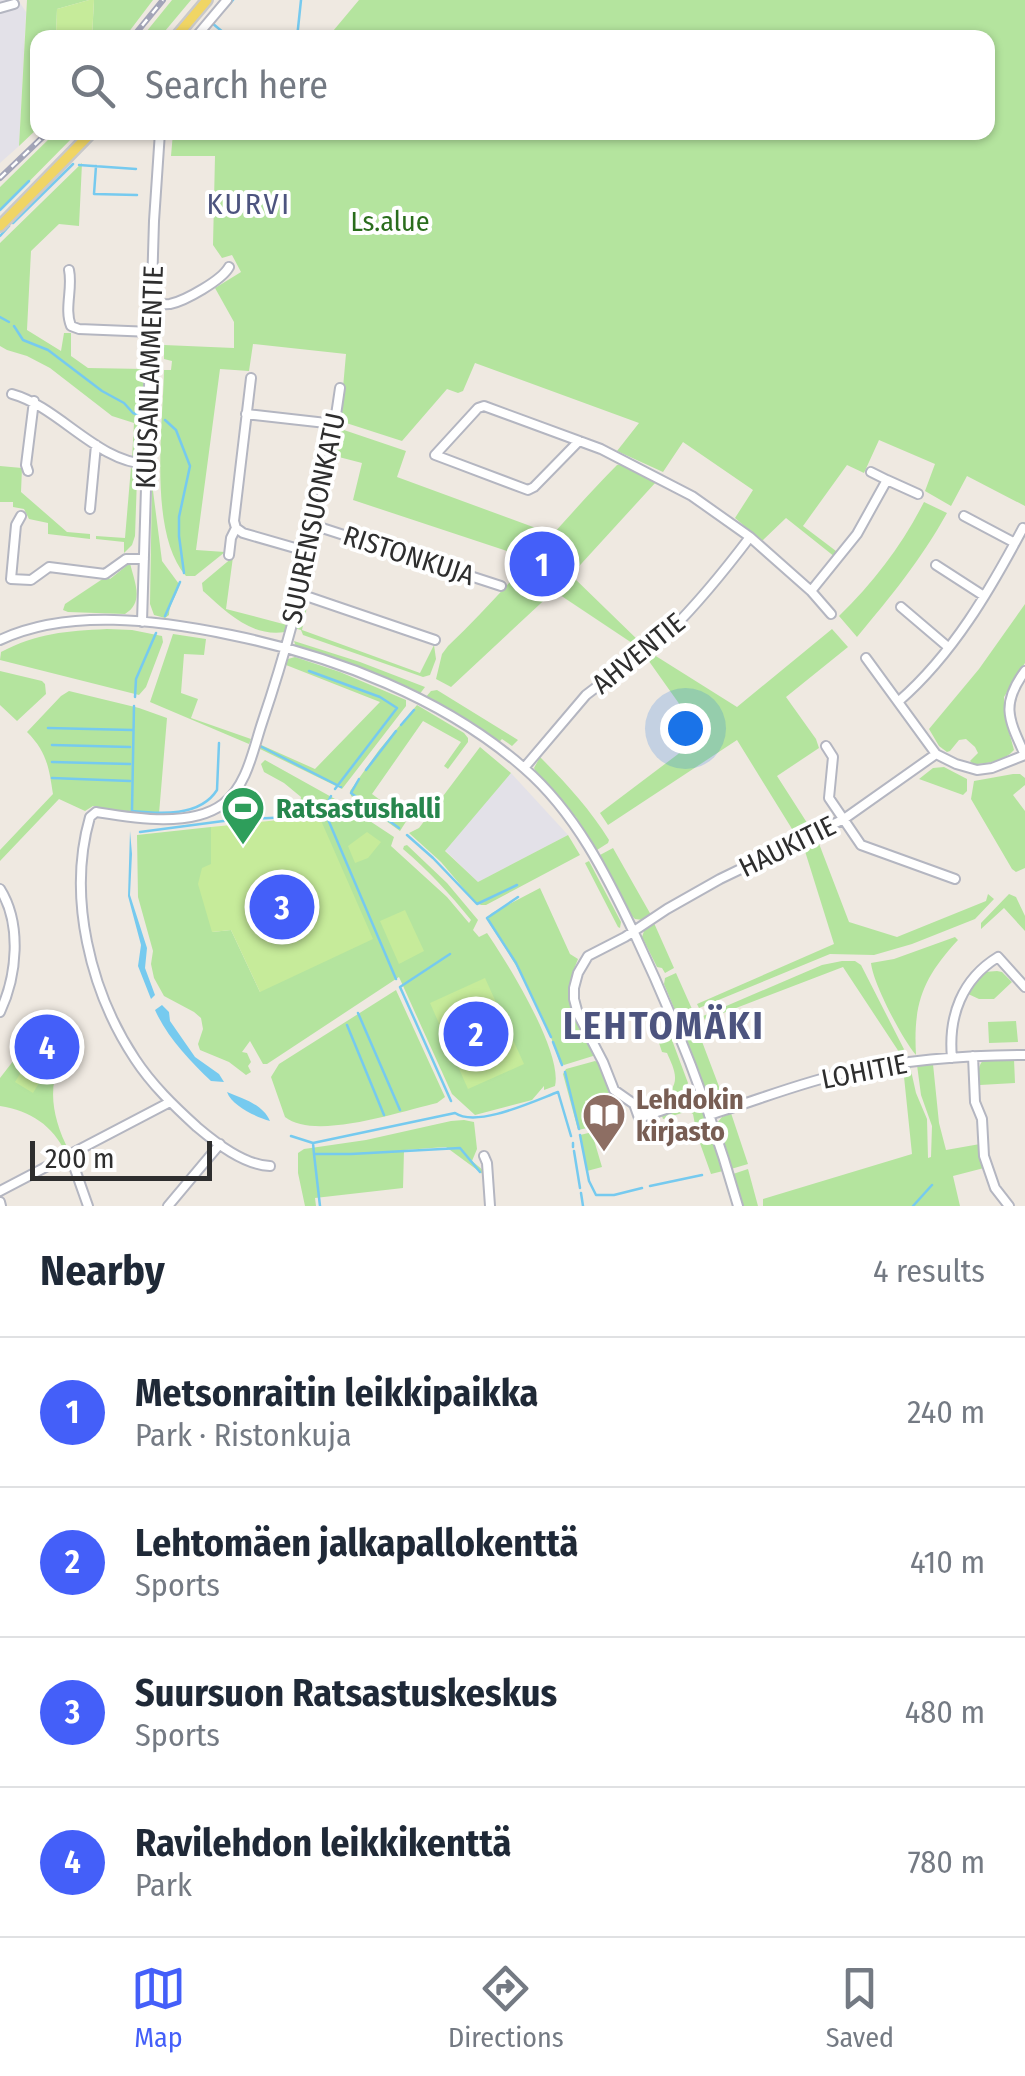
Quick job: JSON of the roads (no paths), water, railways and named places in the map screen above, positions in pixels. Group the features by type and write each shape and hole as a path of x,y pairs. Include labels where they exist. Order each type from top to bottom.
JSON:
{"main road":[{"path":"182,30 207,0"},
{"path":"0,226 84,140"}],"street":[{"path":"202,30 227,0"},
{"path":"0,8 14,4"},
{"name":"KUUSANLAMMENTIE","path":"142,622 160,140"},
{"path":"152,305 178,302 224,275 229,268"},
{"path":"68,270 71,326 152,332"},
{"path":"251,378 236,528 309,552"},
{"name":"SUURENSUONKATU","path":"170,1102 128,1047 93,966 82,894 88,823 96,812 138,818 204,814 226,802 244,778 300,594 324,492 340,388"},
{"path":"12,394 34,401 96,446 131,462 147,464"},
{"path":"28,471 34,401"},
{"path":"578,441 528,490 435,455 484,406 578,441 620,457 715,510 811,591 831,614"},
{"path":"246,414 334,424"},
{"path":"90,510 96,446"},
{"path":"871,472 918,494"},
{"path":"811,591 857,534 887,480"},
{"path":"21,516 16,524 11,578 30,580 49,568 105,574 126,559 144,560"},
{"path":"964,516 1015,542"},
{"name":"RISTONKUJA","path":"316,526 502,586"},
{"path":"229,555 236,528"},
{"path":"898,701 948,647 984,596 1023,528"},
{"name":"AHVENTIE","path":"524,768 586,696 674,628 750,537"},
{"path":"936,564 984,596"},
{"path":"300,594 435,640"},
{"path":"901,608 948,647"},
{"path":"0,640 26,629 70,622 142,622 200,629 286,648 410,695 462,724 524,768 581,835 633,931 709,1115 738,1206"},
{"path":"866,658 936,754 977,770 1025,756 1008,710 1010,696 1025,671"},
{"path":"826,746 833,757 829,798 861,845 955,880"},
{"name":"HAUKITIE","path":"702,1097 639,1118 634,1104 614,1090 574,999 578,972 588,956 720,879 844,819 936,754"},
{"path":"0,889 10,916 14,955 11,982 0,1012"},
{"path":"952,1058 956,1008 979,970 998,957 1025,987"},
{"name":"LOHITIE","path":"709,1115 848,1072 911,1061 1025,1055"},
{"path":"972,1056 975,1102 982,1118 987,1167 999,1196 1008,1206"},
{"path":"0,1191 170,1102 220,1144 250,1162 270,1166"},
{"path":"168,1206 220,1144"},
{"path":"70,1155 88,1206"},
{"path":"484,1156 490,1206"}],"water":[{"path":"130,831 130,895 147,948 145,968 155,995 151,999 138,966 141,945 128,896"},
{"path":"162,1005 195,1057 224,1082 211,1081 180,1048 155,1010"},
{"path":"227,1092 258,1106 270,1121 239,1106"}],"waterway":[{"path":"226,8 233,0"},
{"path":"298,30 301,0"},
{"path":"212,23 220,30"},
{"path":"13,223 73,164"},
{"path":"79,165 136,169"},
{"path":"96,166 94,194 137,195"},
{"path":"0,210 29,181"},
{"path":"0,236 9,226"},
{"path":"0,317 9,322"},
{"path":"14,326 23,340 48,350 141,416"},
{"path":"165,420 176,430 190,466 179,517 184,573"},
{"path":"165,616 180,582"},
{"path":"135,697 136,679 156,633"},
{"path":"309,671 380,697 397,708 335,789"},
{"path":"134,706 132,811 179,812 210,799 217,790 219,743"},
{"path":"401,725 414,710"},
{"path":"48,728 132,730"},
{"path":"366,770 396,731"},
{"path":"52,745 130,747"},
{"path":"258,745 341,787"},
{"path":"52,762 130,764"},
{"path":"52,778 130,781"},
{"path":"359,779 351,793 399,828"},
{"path":"299,816 322,813 331,796"},
{"path":"324,810 396,979"},
{"path":"140,832 291,817"},
{"path":"407,835 477,904 517,885"},
{"path":"518,897 487,918 516,963 551,1037"},
{"path":"450,954 400,987 451,1101"},
{"path":"358,1013 400,1110"},
{"path":"347,1025 384,1115"},
{"path":"553,1042 562,1065"},
{"path":"565,1072 579,1129"},
{"path":"291,1136 313,1143 455,1113 465,1117 491,1115 558,1092 571,1136"},
{"path":"580,1135 589,1181 596,1195 642,1188"},
{"path":"313,1143 314,1154 460,1148 480,1172"},
{"path":"574,1151 580,1188"},
{"path":"314,1154 320,1206"},
{"path":"650,1186 702,1175"},
{"path":"913,1206 932,1185"},
{"path":"581,1193 583,1206"}],"railway":[{"path":"139,30 163,0"},
{"path":"0,178 40,140"}],"place":[{"name":"Metsonraitin leikkipaikka","path":"542,564"},
{"name":"Ratsastushalli","path":"243,846"},
{"name":"Suursuon Ratsastuskeskus","path":"282,907"},
{"name":"Lehtomäen jalkapallokenttä","path":"476,1034"},
{"name":"Ravilehdon leikkikenttä","path":"47,1047"},
{"name":"Lehdokin kirjasto","path":"604,1153"}],"district":[{"name":"KURVI","path":"249,204"},
{"name":"LEHTOMÄKI","path":"664,1026"}],"park label":[{"name":"Ls.alue","path":"390,221"}]}
